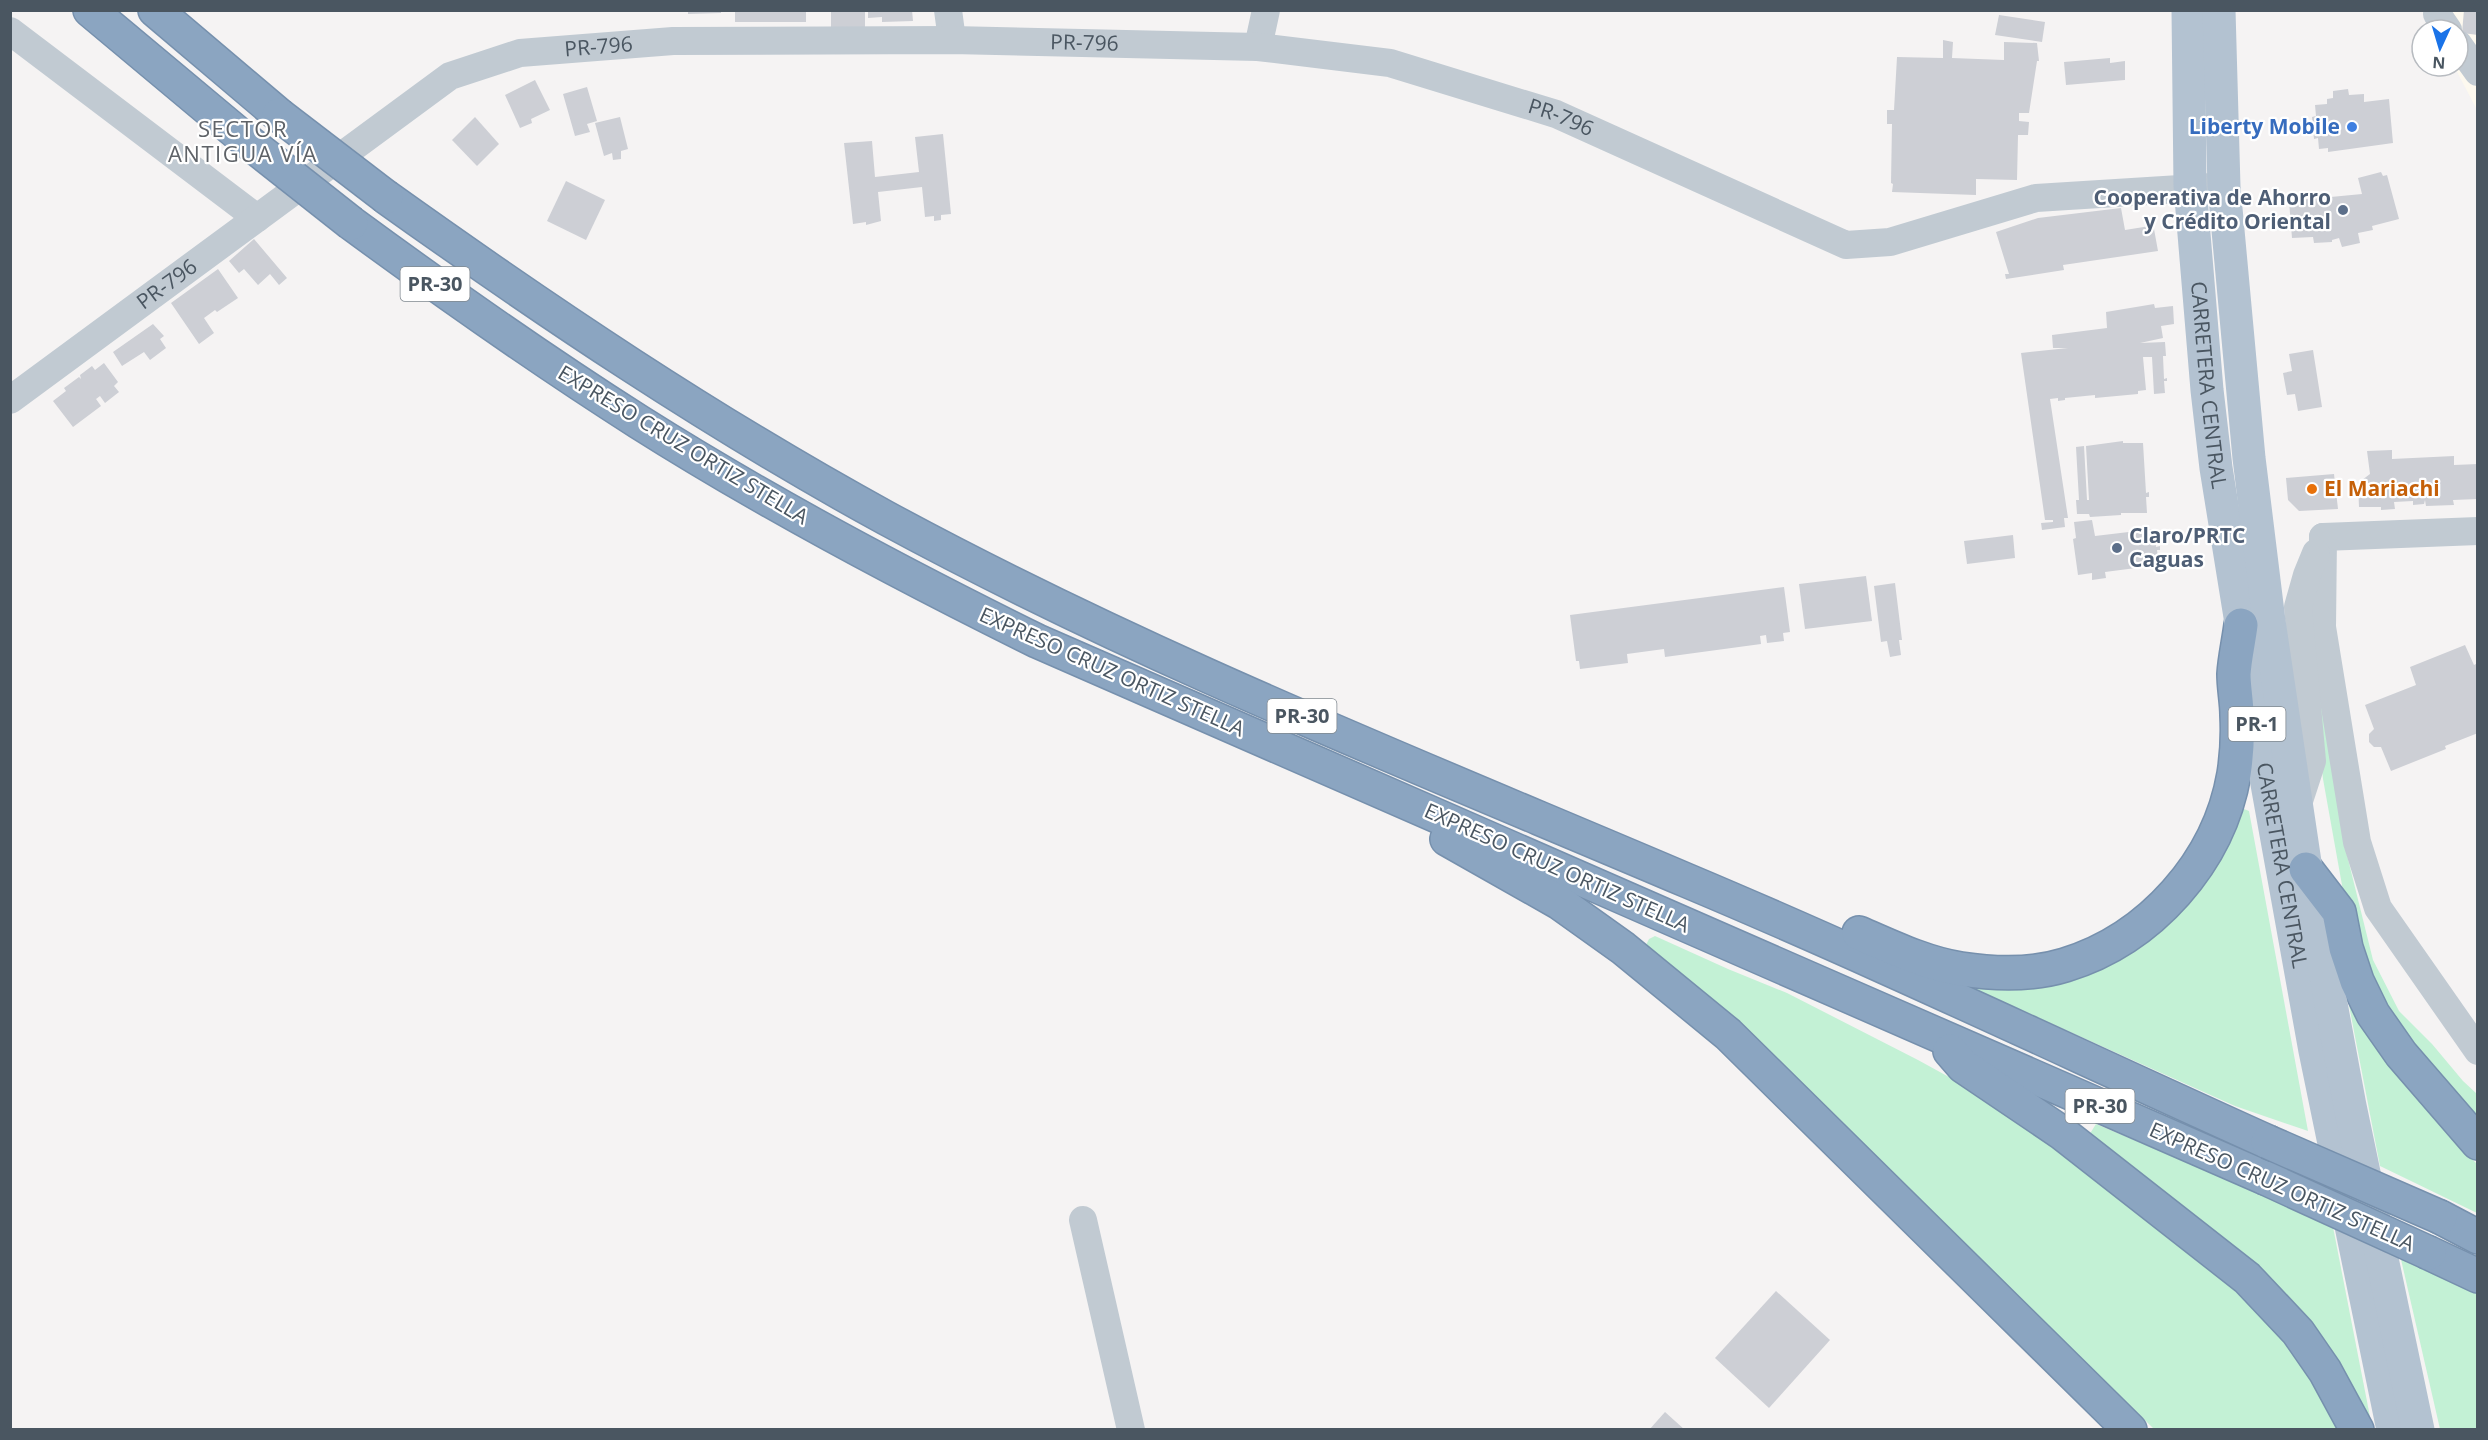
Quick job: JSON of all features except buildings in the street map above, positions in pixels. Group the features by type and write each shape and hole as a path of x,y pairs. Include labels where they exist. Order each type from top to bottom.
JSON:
{"highway":[{"name":"EXPRESO CRUZ ORTIZ STELLA","path":"90,10 242,137 351,223 456,299 640,422 849,545 1037,641 2265,1178 2478,1276"},
{"name":"EXPRESO CRUZ ORTIZ STELLA","path":"155,10 279,115 386,197 548,310 660,385 885,518 1021,589 1228,684 1738,902 2268,1142 2440,1217 2478,1237"},
{"path":"1738,902 1837,924 1890,946 1960,969 2027,972 2063,966 2093,955 2122,939 2168,902 2189,879 2209,845 2225,806 2234,775 2237,715 2234,675 2241,625"},
{"path":"1346,776 1476,857 1560,903 1623,948 1728,1034 2130,1430"},
{"path":"2306,869 2339,912 2346,948 2357,981 2373,1014 2401,1054 2478,1143"},
{"path":"1936,1034 1963,1066 2062,1133 2247,1278 2298,1332 2325,1371 2357,1430"}],"main road":[{"name":"CARRETERA CENTRAL","path":"2188,10 2190,186 2207,390 2216,468 2273,819 2315,1051 2393,1430"},
{"name":"CARRETERA CENTRAL","path":"2219,10 2224,187 2249,458 2270,632 2306,869 2350,1106 2418,1430"}],"street":[{"path":"948,10 952,40"},
{"path":"1258,47 1266,10"},
{"path":"10,31 257,218"},
{"name":"PR-796","path":"10,400 450,76 520,53 673,41 952,40 1258,47 1390,63 1556,114 1846,245 1890,242 2036,198 2190,186 2224,187"},
{"path":"2323,537 2478,531"},
{"path":"2297,807 2312,761 2298,607 2307,575 2323,537"},
{"path":"2323,537 2322,627 2357,842 2378,908 2478,1051"},
{"path":"1083,1220 1131,1430"}],"shaded area":[{"path":"2425,11 2477,11 2477,110 2460,78 2470,78 2470,18 2429,18"}],"green space":[{"path":"2308,613 2344,843 2373,960 2399,1011 2477,1094 2477,1133 2387,1019 2347,913 2323,779 2306,625"},
{"path":"2244,809 2249,811 2308,1131 2235,1106 1963,984 2065,981 2238,811"},
{"path":"1655,936 1787,993 1918,1060 1969,1088 2068,1159 2082,1165 2236,1286 2285,1338 2343,1429 2154,1429 2049,1326 1645,947 1649,939"},
{"path":"2347,995 2407,1084 2477,1164 2477,1213 2380,1166"},
{"path":"2096,1124 2325,1220 2333,1227 2372,1427 2086,1140"},
{"path":"2400,1255 2477,1289 2477,1429 2440,1429"}],"place":[{"name":"Liberty Mobile","path":"2352,127"},
{"name":"Cooperativa de Ahorro y Crédito Oriental","path":"2343,210"},
{"name":"El Mariachi","path":"2312,489"},
{"name":"Claro/PRTC Caguas","path":"2117,548"}],"district":[{"name":"SECTOR ANTIGUA VÍA","path":"243,142"}]}
